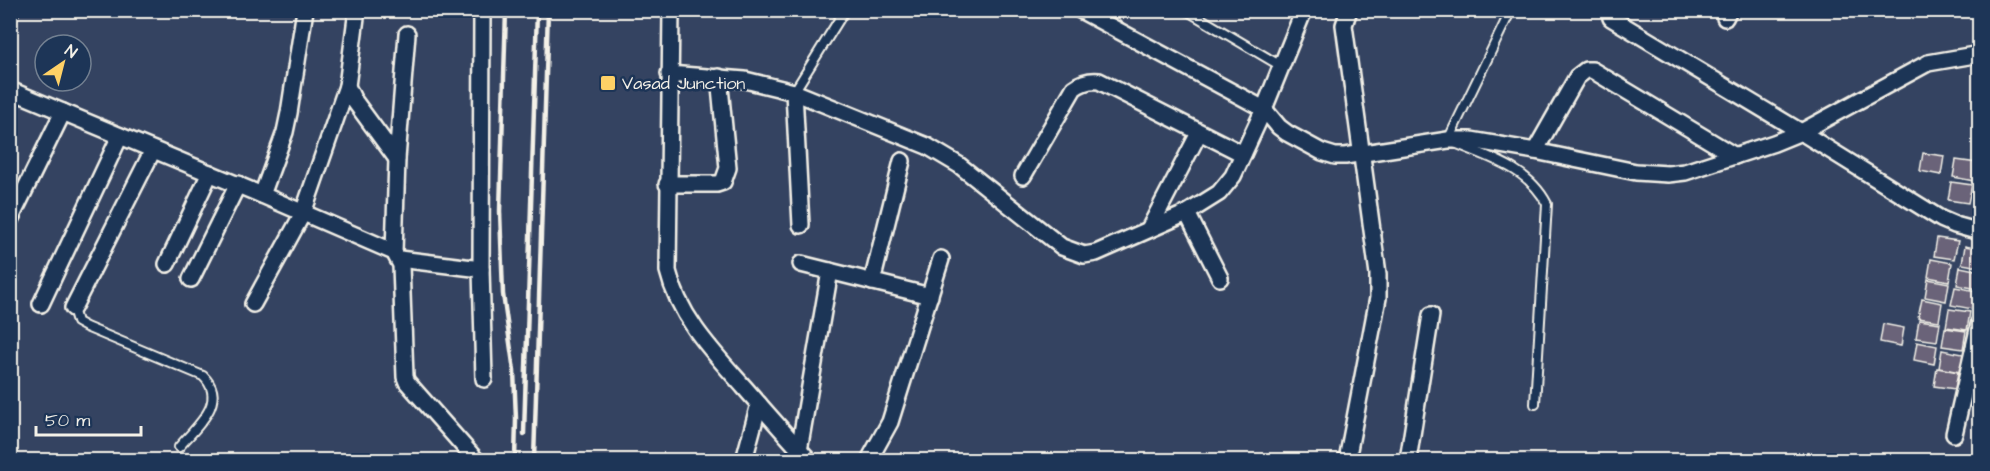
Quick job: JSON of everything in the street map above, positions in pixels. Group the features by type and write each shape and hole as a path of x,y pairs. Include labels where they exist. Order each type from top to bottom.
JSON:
{"street":[{"path":"262,195 289,113 305,10"},
{"path":"253,304 303,213 347,86 357,10"},
{"path":"482,10 481,269 484,379"},
{"path":"671,10 667,184 668,271 672,290 707,345 804,455"},
{"path":"1080,10 1264,109 1287,133 1322,152 1345,156 1448,140 1471,140 1651,174 1685,172 1774,143 1801,132 1928,63 1980,54"},
{"path":"669,75 745,80 794,92 944,154 1062,247 1084,255 1096,253 1187,213 1226,186 1233,176 1264,109 1304,10"},
{"path":"1346,15 1378,274 1378,298 1347,460"},
{"path":"1611,18 1941,219 1980,232"},
{"path":"406,34 397,159 396,256 401,265 405,377 476,460"},
{"path":"1536,151 1577,77 1586,70 1592,70 1735,156"},
{"path":"667,184 717,184 723,182 727,176 719,77"},
{"path":"1023,176 1074,88 1090,81 1099,81 1243,154"},
{"path":"347,86 353,99 397,159"},
{"path":"10,90 238,184 396,256 481,269"},
{"path":"794,92 801,225"},
{"path":"10,220 63,112"},
{"path":"1149,229 1199,133"},
{"path":"41,304 120,136"},
{"path":"73,308 153,150"},
{"path":"872,282 902,161"},
{"path":"167,264 210,173"},
{"path":"191,279 238,184"},
{"path":"1187,213 1220,278"},
{"path":"868,460 890,422 940,258"},
{"path":"801,264 930,296"},
{"path":"804,455 830,271"},
{"path":"1408,460 1431,315"},
{"path":"1954,434 1980,321"},
{"path":"744,460 759,404"}],"lane":[{"path":"794,92 845,10"},
{"path":"1186,10 1281,66"},
{"path":"1511,10 1448,140 1514,168 1541,192 1547,204 1535,404"},
{"path":"73,308 77,322 86,327 203,376 211,383 214,393 209,411 179,447"}],"building":[{"path":"1923,153 1944,156 1941,175 1920,171"},
{"path":"1956,160 1977,163 1974,181 1953,177"},
{"path":"1951,182 1972,185 1968,203 1948,200"},
{"path":"1976,193 1980,194 1980,212 1973,211"},
{"path":"1937,238 1958,241 1954,259 1934,256"},
{"path":"1965,246 1980,249 1980,267 1962,264"},
{"path":"1931,259 1952,263 1949,281 1928,277"},
{"path":"1960,267 1980,271 1978,289 1957,285"},
{"path":"1928,279 1949,283 1946,301 1925,297"},
{"path":"1955,287 1976,291 1972,309 1951,305"},
{"path":"1922,299 1942,303 1939,321 1918,318"},
{"path":"1949,309 1970,312 1967,330 1946,327"},
{"path":"1919,320 1940,323 1937,341 1916,338"},
{"path":"1883,324 1904,328 1901,346 1880,342"},
{"path":"1945,328 1966,331 1963,349 1942,346"},
{"path":"1917,342 1937,346 1934,364 1914,360"},
{"path":"1942,350 1963,354 1960,372 1939,368"},
{"path":"1937,368 1958,372 1955,389 1934,386"}],"railway":[{"path":"506,10 500,211 503,294 514,371 515,460"},
{"path":"524,434 537,10"},
{"path":"534,460 548,10"}],"place":[{"name":"Vasad Junction","path":"608,83"}]}
